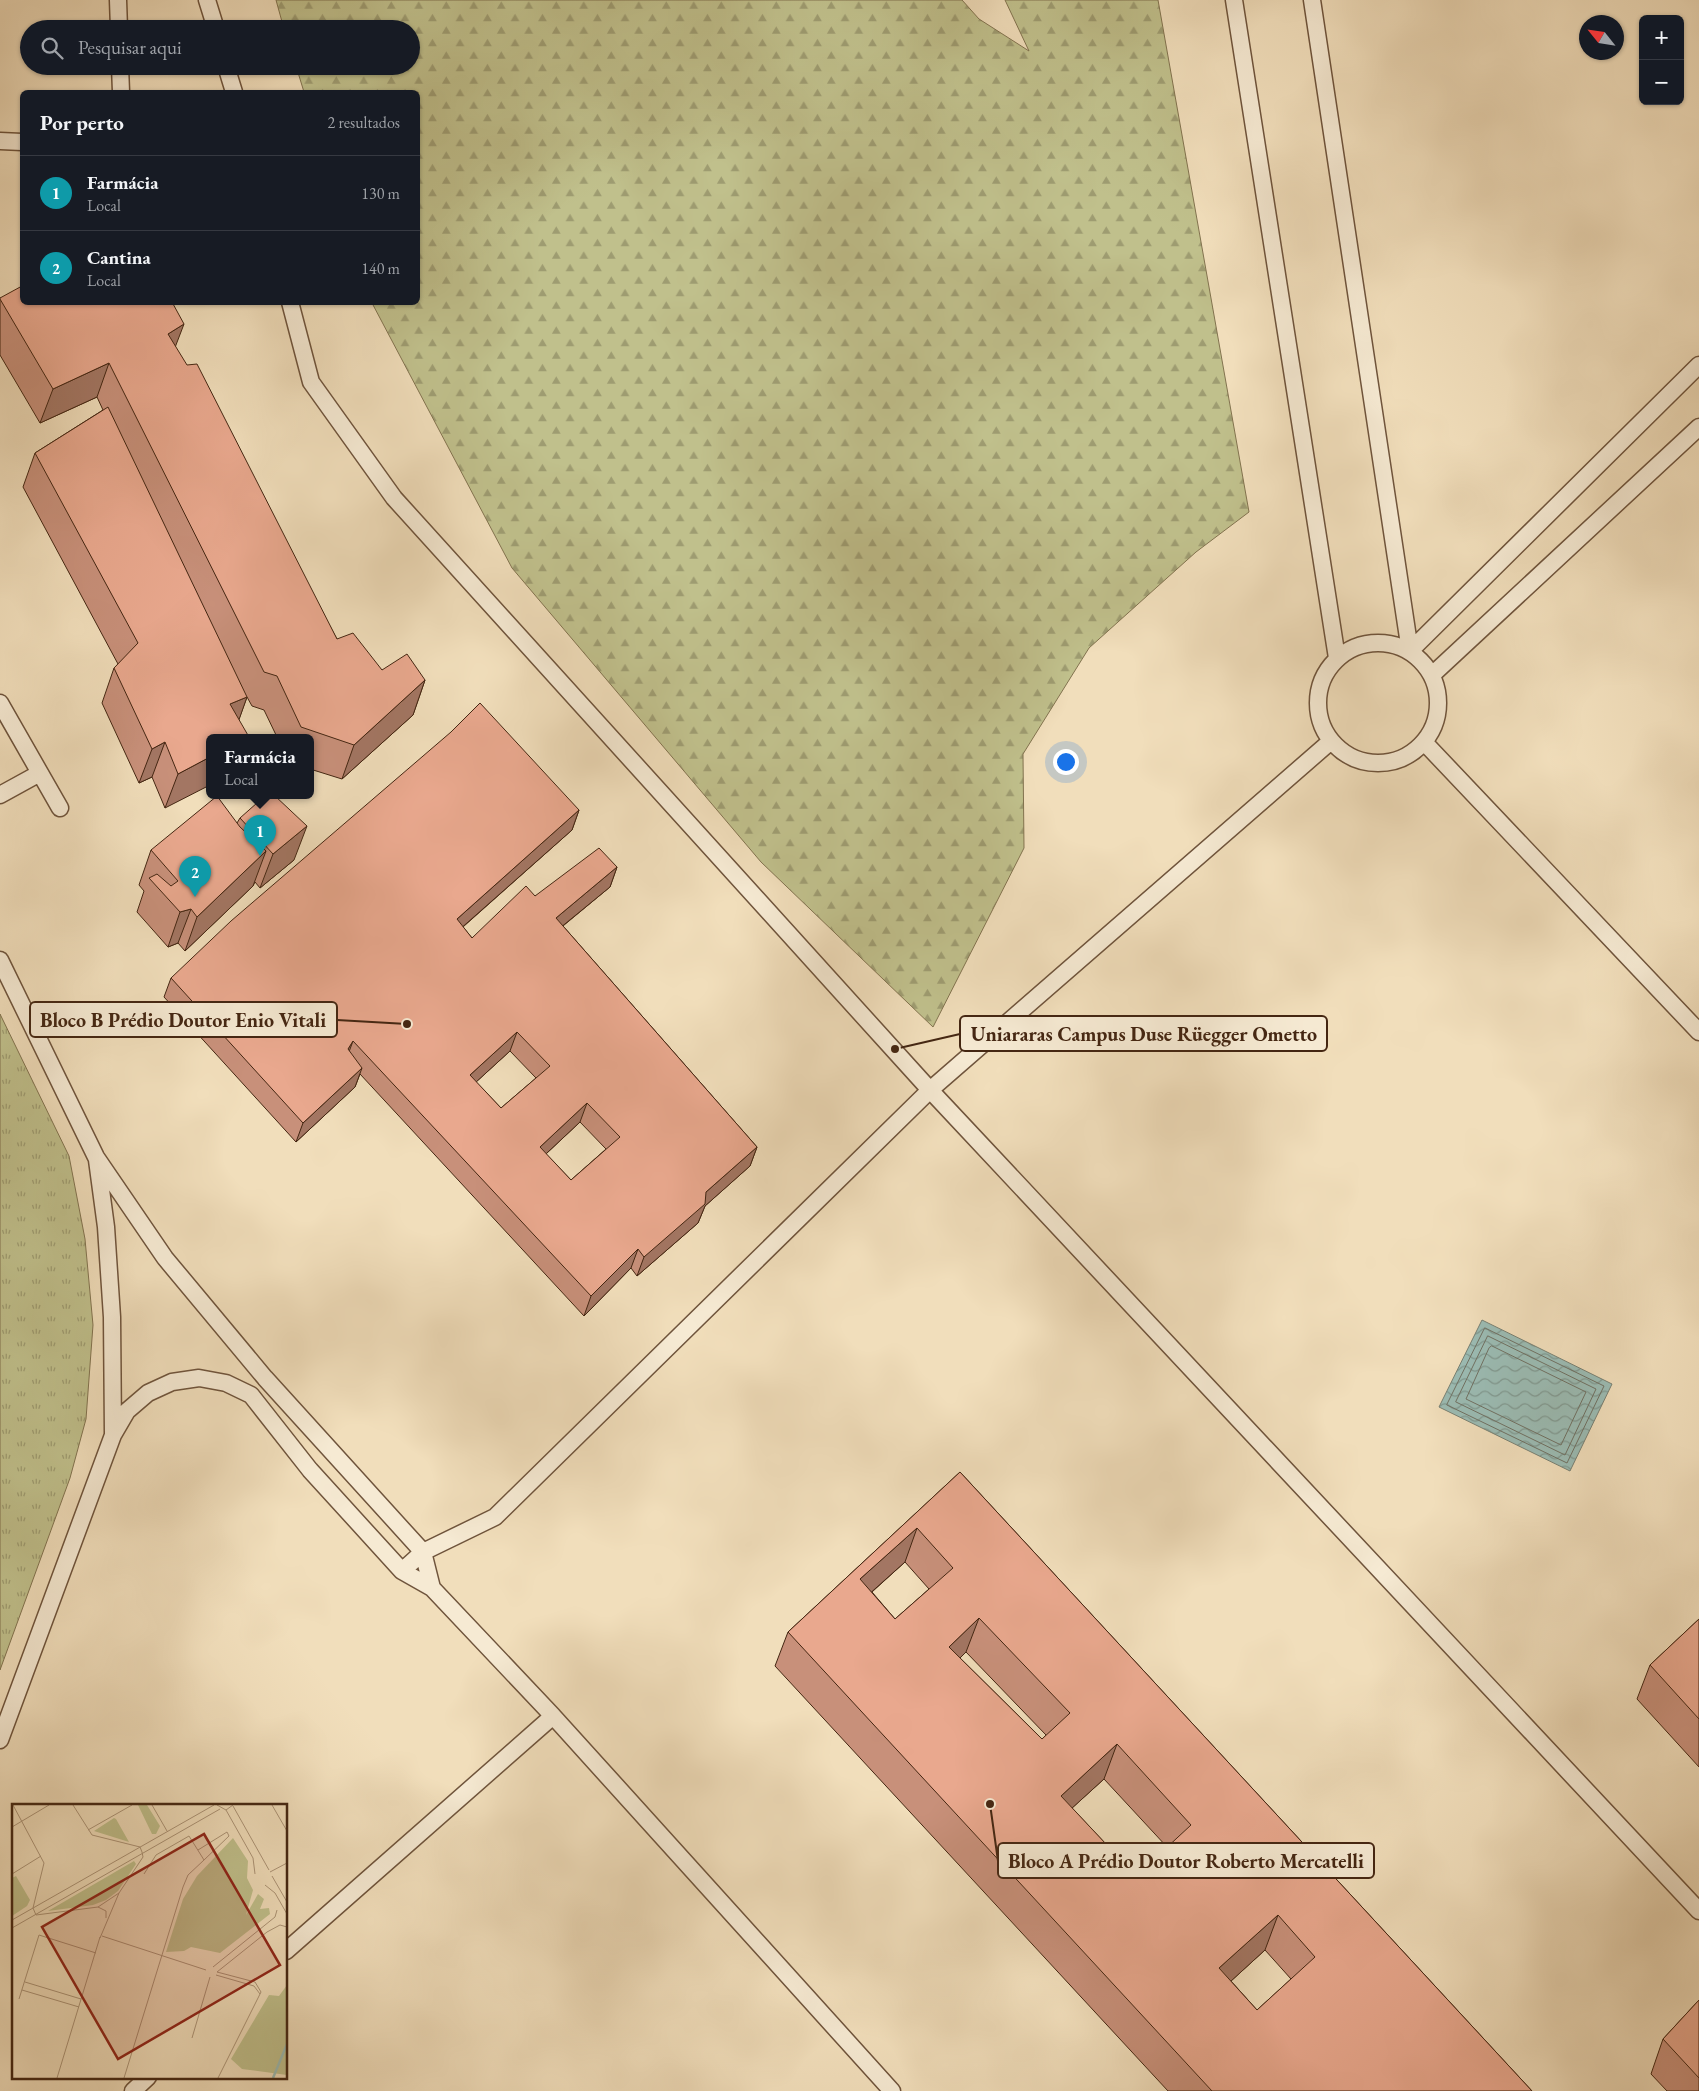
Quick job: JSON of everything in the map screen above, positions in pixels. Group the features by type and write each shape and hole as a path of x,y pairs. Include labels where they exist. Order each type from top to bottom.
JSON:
{"lane":[{"path":"118,0 119,20"},
{"path":"207,0 213,20"},
{"path":"1234,0 1337,658"},
{"path":"1312,0 1410,651"},
{"path":"120,75 121,90"},
{"path":"229,75 233,90"},
{"path":"0,141 20,142"},
{"path":"291,305 311,382 394,498 930,1090 1699,1911"},
{"path":"1410,651 1699,365"},
{"path":"1432,675 1699,427"},
{"path":"1372,643 1391,644 1410,651 1432,675 1438,692 1438,709 1434,727 1424,742 1411,754 1395,761 1378,764 1360,761 1344,753 1331,741 1322,726 1318,708 1319,690 1326,672 1337,658 1353,648 1372,643"},
{"path":"0,702 60,808"},
{"path":"402,1571 423,1552 496,1517 930,1090 1331,741"},
{"path":"1424,742 1699,1032"},
{"path":"0,795 40,773"},
{"path":"0,960 96,1157 165,1258 265,1378 423,1552 432,1588"},
{"path":"96,1157 106,1226 112,1316 113,1435"},
{"path":"0,1740 113,1435 127,1411 148,1393 172,1382 199,1378 226,1383 250,1395 310,1470 402,1571 432,1588 553,1716 892,2091"},
{"path":"288,1950 553,1716"},
{"path":"133,2091 147,2078"}],"green space":[{"path":"276,0 962,0 979,19 1029,51 1005,0 1158,0 1249,512 1196,552 1089,648 1023,754 1024,848 933,1027 761,862 512,568 373,305 420,305 420,90 303,90 299,75 420,75 420,20 282,20"},
{"path":"0,1014 69,1156 85,1239 93,1325 86,1419 70,1478 0,1670"}],"water":[{"path":"1482,1320 1612,1384 1570,1471 1439,1407"}],"building":[{"path":"20,287 20,305 174,305 184,324 168,334 187,365 197,364 337,639 353,633 382,670 407,654 425,680 354,745 301,727 277,676 264,672 109,363 53,389 0,298"},
{"path":"108,407 247,697 230,704 247,734 206,734 206,759 178,774 165,742 152,749 114,668 138,643 35,453"},
{"path":"480,703 579,810 457,919 472,938 526,886 535,896 599,848 617,867 556,918 757,1147 706,1192 705,1204 644,1257 638,1249 591,1296 353,1041 348,1049 362,1068 303,1123 171,978 231,921 451,732","holes":["517,1032 550,1066 501,1108 470,1075","587,1103 620,1137 571,1180 540,1147"]},
{"path":"213,799 219,799 240,827 266,851 197,917 191,909 180,912 149,878 157,874 171,886 178,881 151,850"},
{"path":"261,799 278,799 307,826 273,854 240,818"},
{"path":"960,1472 1532,2091 1212,2091 788,1632","holes":["917,1528 953,1568 895,1619 860,1579","979,1618 1070,1713 1042,1739 949,1647","1117,1744 1191,1825 1136,1876 1061,1796","1278,1915 1315,1957 1257,2010 1219,1968"]},
{"path":"1699,1619 1699,1719 1650,1665"},
{"path":"1699,2000 1699,2078 1663,2039"}],"place":[{"name":"Farmácia","path":"260,856"},
{"name":"Cantina","path":"195,897"},
{"name":"Bloco B Prédio Doutor Enio Vitali","path":"407,1024"},
{"name":"Uniararas Campus Duse Rüegger Ometto","path":"895,1049"},
{"name":"Bloco A Prédio Doutor Roberto Mercatelli","path":"990,1804"}]}
